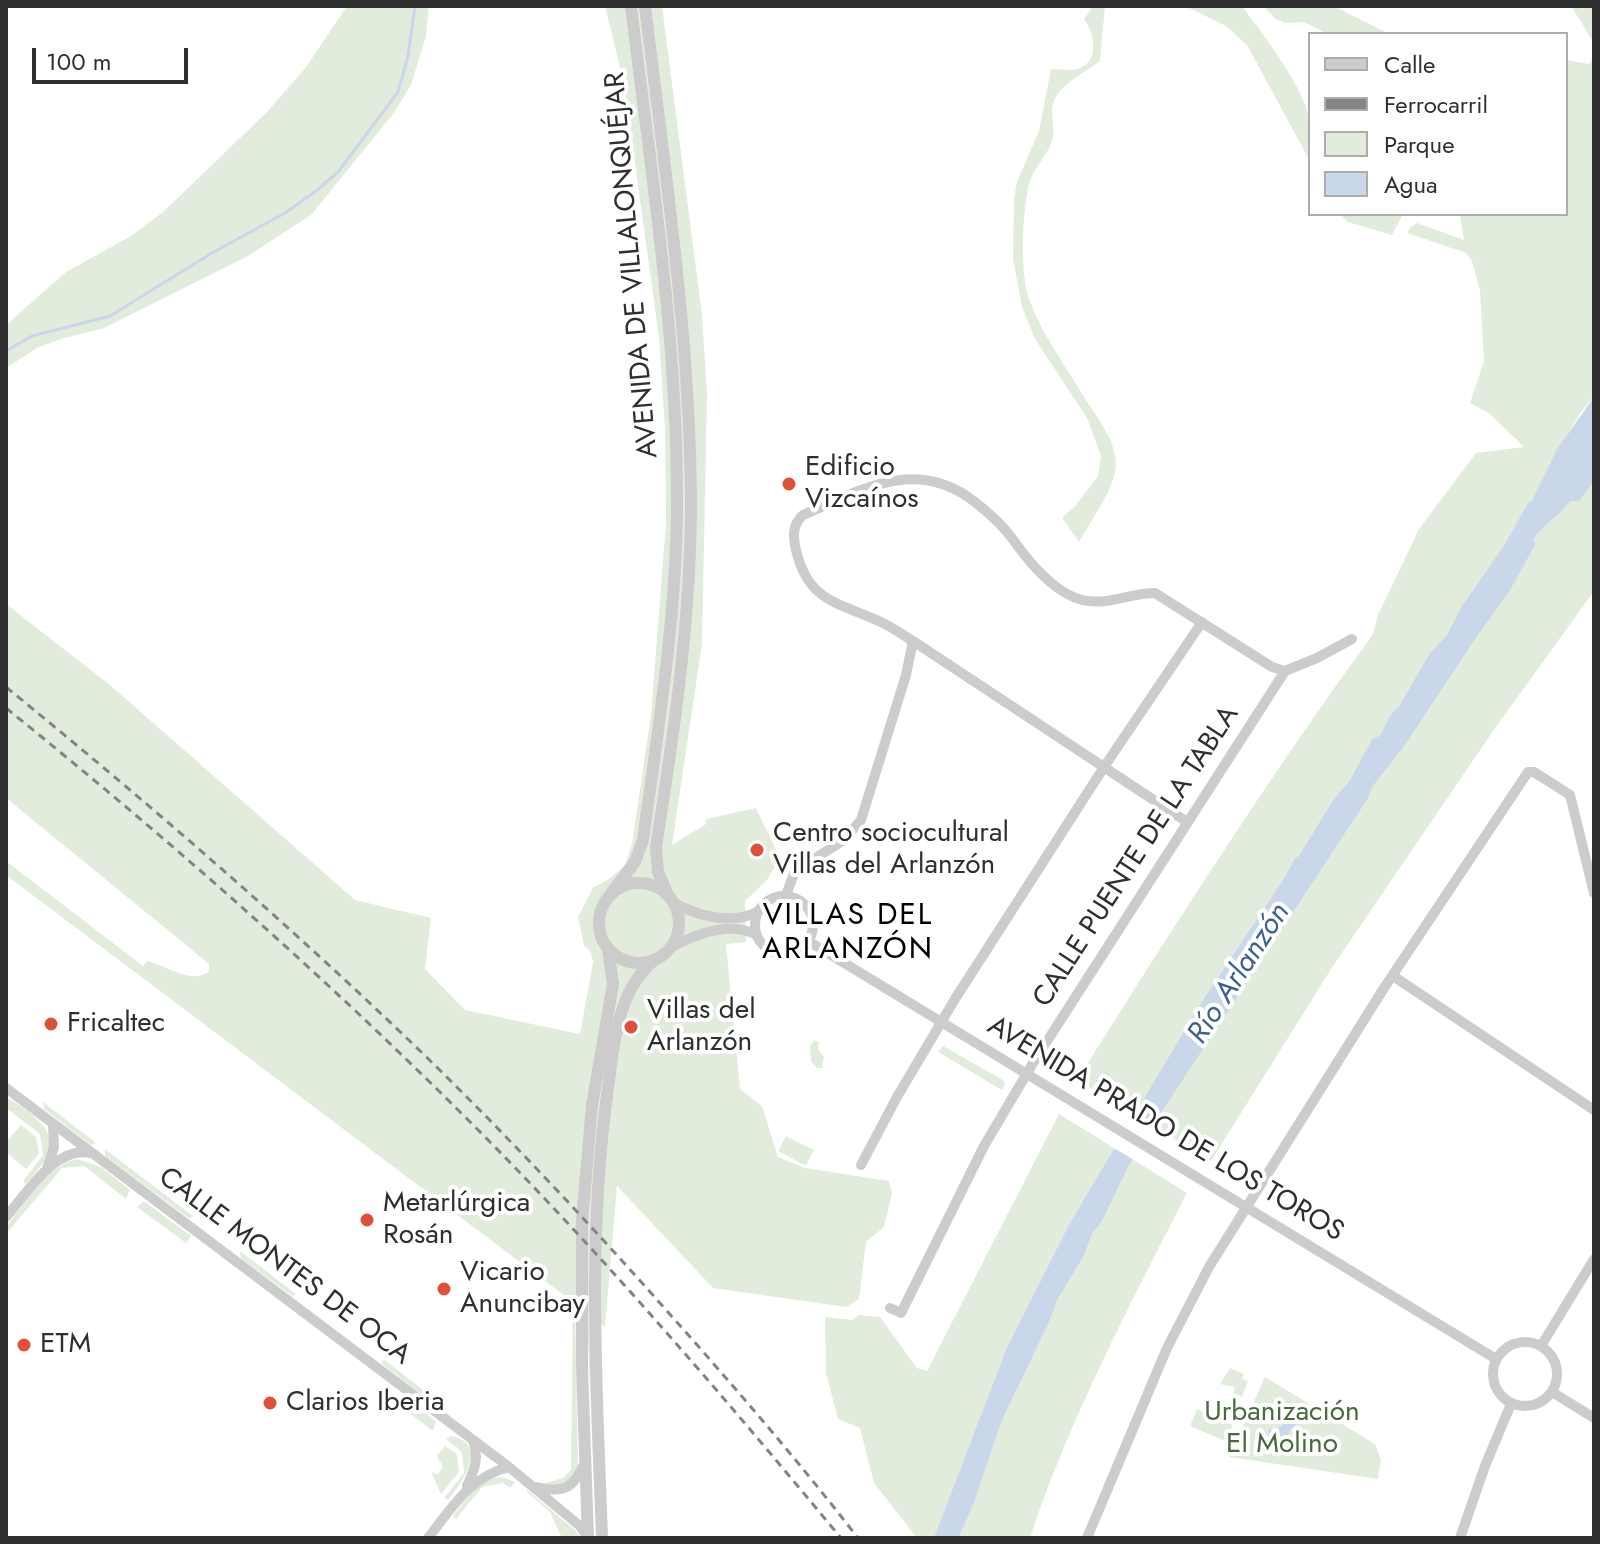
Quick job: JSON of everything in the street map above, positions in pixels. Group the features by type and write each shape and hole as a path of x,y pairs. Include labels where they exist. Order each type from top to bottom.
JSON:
{"street":[{"name":"AVENIDA DE VILLALONQUÉJAR","path":"612,892 635,862 643,840 667,670 677,507 669,332 631,6"},
{"name":"AVENIDA DE VILLALONQUÉJAR","path":"645,6 680,299 691,503 683,646 656,847 658,872 671,899"},
{"path":"1187,822 913,641 882,623 827,601 814,589 800,565 793,538 798,519 873,485 901,480 938,481 959,490 983,508 1005,529 1033,567 1078,599 1107,601 1155,593 1272,667 1285,671 1352,639"},
{"path":"866,1164 897,1097 941,1022 1104,767 1202,622"},
{"path":"786,895 795,871 844,840 861,820 906,675 913,641"},
{"name":"CALLE PUENTE DE LA TABLA","path":"890,1308 901,1313 984,1146 1027,1074 1285,671"},
{"path":"1087,1538 1167,1348 1209,1267 1393,976 1531,771 1570,795 1594,893"},
{"path":"588,1538 582,1367 582,1209 592,1105 613,984 608,949 599,926 604,902 612,892 635,883 658,888 671,899 704,916 750,916 768,899 786,895 794,897 808,909 813,926 808,941 801,949 784,955 767,949 754,928 757,912"},
{"path":"670,948 679,926 671,899"},
{"path":"602,1538 596,1215 609,1080 626,1000 637,978 653,961 693,936 744,930 756,935"},
{"name":"AVENIDA PRADO DE LOS TOROS","path":"808,941 1496,1359"},
{"path":"608,949 629,962 653,961"},
{"path":"1393,976 1594,1110"},
{"name":"CALLE MONTES DE OCA","path":"6,1088 509,1467 580,1526 588,1538"},
{"path":"47,1169 54,1147 53,1124"},
{"path":"6,1217 47,1169 71,1153 92,1153"},
{"path":"1541,1346 1594,1259"},
{"path":"1521,1342 1541,1346 1554,1362 1556,1383 1552,1392 1538,1404 1511,1404 1496,1388 1493,1373 1496,1359 1511,1345 1521,1342"},
{"path":"1552,1392 1594,1418"},
{"path":"1460,1538 1511,1404"},
{"path":"465,1491 476,1463 477,1453 472,1440"},
{"path":"533,1486 551,1491 566,1487 580,1474 586,1460"},
{"path":"428,1538 465,1491 490,1471 509,1467"}],"green space":[{"path":"347,6 429,6 426,36 411,85 393,114 311,215 248,256 104,328 37,348 6,368 6,325 66,272 131,236 163,212 267,112 306,67"},
{"path":"605,6 662,6 702,315 707,394 702,644 672,845 706,824 706,819 756,808 780,858 767,880 745,901 746,942 726,944 740,1089 762,1106 778,1157 805,1168 889,1181 892,1193 884,1227 866,1242 859,1299 846,1307 713,1288 617,1186 605,1327 589,1316 596,1538 587,1314 575,1305 578,1471 562,1484 542,1484 563,1478 571,1470 573,1302 6,875 6,861 143,966 147,961 195,976 209,971 209,964 6,798 6,604 110,685 355,900 431,918 425,969 465,1010 580,1034 593,962 591,952 584,945 578,917 593,888 625,865 632,844 651,715 666,523 665,429 659,338 624,84"},
{"path":"1093,6 1105,6 1100,61 1063,88 1053,102 1053,138 1029,184 1023,242 1026,287 1034,312 1106,431 1115,457 1115,475 1079,542 1062,518 1098,476 1101,456 1087,418 1035,339 1022,307 1013,259 1014,198 1017,182 1039,131 1051,69 1077,69 1089,61 1092,54 1093,39 1084,19"},
{"path":"1185,6 1242,6 1301,94 1308,115 1308,157 1247,45 1226,26"},
{"path":"1263,6 1334,6 1385,32 1324,32 1304,22 1285,23"},
{"path":"1571,6 1594,6 1594,43"},
{"path":"1594,57 1594,397 1581,412 1549,464 1594,481 1594,591 1491,734 1333,966 1211,1161 1077,1080 1258,799 1373,634 1378,615 1419,529 1476,453 1524,447 1489,413 1470,403 1484,361 1480,291 1472,261 1466,253 1407,233 1417,223 1464,240 1460,216 1568,216 1568,60 1589,64"},
{"path":"1342,216 1402,216 1392,235 1348,222"},
{"path":"814,1040 819,1042 818,1049 824,1057 822,1068 817,1068 811,1061 810,1046"},
{"path":"943,1046 1003,1080 1002,1090 938,1052"},
{"path":"6,1097 38,1119 48,1135 50,1144 46,1157 26,1184 23,1181 43,1155 40,1134 6,1108"},
{"path":"43,1102 96,1143 91,1145 44,1109"},
{"path":"1059,1114 1187,1193 1082,1406 1030,1538 917,1538 874,1483 860,1428 838,1419 826,1373 825,1317 852,1320 859,1315 880,1317 917,1368 927,1371"},
{"path":"21,1125 36,1137 39,1154 26,1169 6,1152 6,1142"},
{"path":"786,1136 814,1150 806,1166 778,1151"},
{"path":"105,1149 193,1216 190,1219 105,1156"},
{"path":"77,1159 101,1167 130,1190 126,1199 84,1166 62,1168 6,1234 6,1227 46,1177"},
{"path":"144,1201 191,1236 186,1243 137,1207"},
{"path":"240,1251 296,1294 292,1296 241,1258"},
{"path":"383,1359 438,1401 434,1404 382,1364"},
{"path":"1230,1368 1244,1374 1242,1379 1248,1381 1242,1397 1233,1393 1235,1387 1220,1384"},
{"name":"Urbanización El Molino","path":"1265,1377 1375,1444 1381,1460 1378,1479 1229,1457"},
{"path":"405,1397 436,1421 433,1431 394,1401"},
{"path":"1197,1409 1233,1425 1225,1441 1190,1426"},
{"path":"451,1436 463,1440 471,1455 460,1484 448,1500 444,1498 464,1473 462,1452 446,1439"},
{"path":"445,1446 457,1454 459,1472 441,1494 432,1474 437,1475 443,1467 437,1456"},
{"path":"502,1477 515,1482 510,1488 503,1483 482,1487 456,1519 453,1516 486,1481"},
{"path":"527,1490 581,1538 562,1538 550,1512"}],"water":[{"name":"Río Arlanzón","path":"1594,397 1594,481 1579,501 1570,501 1536,535 1533,540 1536,543 1509,592 1405,745 1372,787 1368,798 1153,1125 1057,1300 1002,1420 973,1505 958,1538 934,1538 1006,1350 1070,1223 1201,1003 1332,802 1350,780 1373,738 1380,736 1430,653 1447,635 1462,606 1532,501 1557,449"},
{"path":"1290,1416 1296,1418 1298,1423 1289,1431 1287,1440 1272,1442 1268,1436 1269,1430 1282,1426"}],"pier":[{"path":"1130,1114 1155,1130 1136,1161 1110,1146"}],"waterway":[{"path":"6,351 32,336 110,316 212,253 285,213 316,191 338,172 398,92 408,56 415,6"}],"railway":[{"path":"6,687 266,908 450,1080 644,1285 722,1373 858,1538"},
{"path":"6,708 255,919 434,1086 538,1191 627,1288 841,1538"}],"place":[{"name":"Edificio Vizcaínos","path":"789,484"},
{"name":"Centro sociocultural Villas del Arlanzón","path":"757,850"},
{"name":"Fricaltec","path":"51,1024"},
{"name":"Villas del Arlanzón","path":"631,1027"},
{"name":"Metarlúrgica Rosán","path":"367,1220"},
{"name":"Vicario Anuncibay","path":"444,1289"},
{"name":"ETM","path":"24,1345"},
{"name":"Clarios Iberia","path":"270,1403"}],"district":[{"name":"VILLAS DEL ARLANZÓN","path":"848,934"}]}
